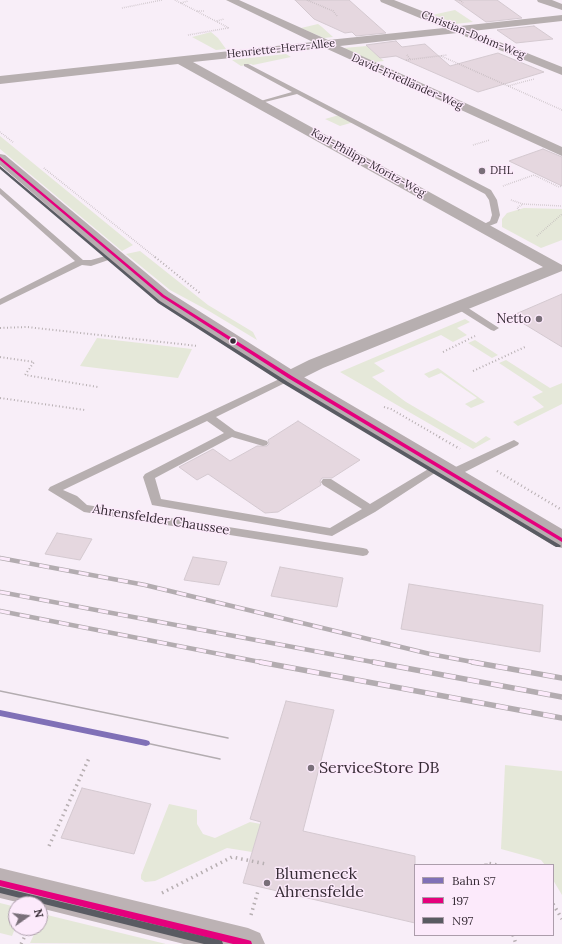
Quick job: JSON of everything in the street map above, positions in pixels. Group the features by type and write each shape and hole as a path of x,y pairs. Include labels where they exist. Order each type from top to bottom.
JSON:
{"main road":[{"path":"0,158 163,296 290,377 562,540"},
{"path":"0,883 250,929"}],"street":[{"name":"David-Friedländer-Weg","path":"231,0 562,152"},
{"name":"Christian-Dohm-Weg","path":"385,0 562,71"},
{"path":"542,0 559,4"},
{"name":"Henriette-Herz-Allee","path":"0,80 562,18"},
{"name":"Karl-Philipp-Moritz-Weg","path":"180,60 484,226 556,268 459,306"},
{"path":"290,377 316,364 459,306"}],"lane":[{"path":"246,65 488,192 493,200 496,215 493,223 484,226"},
{"path":"258,103 297,92"},
{"path":"0,190 81,262"},
{"path":"0,302 81,262 91,263 116,256"},
{"path":"459,306 494,328"},
{"name":"Ahrensfelder Chaussee","path":"290,377 54,490 73,499 84,508 363,552"},
{"path":"208,416 231,433 263,443"},
{"path":"231,433 149,477 156,502 332,532 371,509 445,470 479,460 514,443"},
{"path":"327,482 371,509"}],"path":[{"path":"122,8 162,0"},
{"path":"175,0 229,28 188,35"},
{"path":"307,0 333,11 337,16"},
{"path":"181,3 188,1"},
{"path":"197,11 204,11"},
{"path":"216,21 224,19"},
{"path":"406,55 411,60"},
{"path":"423,58 447,55"},
{"path":"441,56 562,110"},
{"path":"0,132 19,147"},
{"path":"474,145 490,140"},
{"path":"43,167 206,298"},
{"path":"530,173 559,187 562,187"},
{"path":"502,186 534,175"},
{"path":"488,192 523,204 562,206"},
{"path":"519,210 517,208 523,204"},
{"path":"536,237 562,214"},
{"path":"0,328 27,328 198,346"},
{"path":"443,352 455,344 494,328"},
{"path":"472,371 525,347"},
{"path":"0,357 34,362 25,375 98,387"},
{"path":"0,398 85,410"},
{"path":"391,409 562,510"},
{"path":"49,846 90,756"},
{"path":"162,893 232,858 266,864"},
{"path":"250,929 258,891"},
{"path":"554,906 562,919"}],"shaded area":[{"path":"455,10 473,22 455,24 432,15"},
{"path":"318,24 333,37 324,38 301,28"},
{"path":"211,32 218,38 226,49 216,50 192,37"},
{"path":"367,46 384,61 375,62 343,48"},
{"path":"286,54 291,57 253,65 241,66 232,60"},
{"path":"339,115 354,122 340,126 325,119"},
{"path":"0,136 133,245 122,251 0,149"},
{"path":"524,208 562,209 562,240 541,248 502,227 502,219 507,213"},
{"path":"140,251 208,305 253,332 257,340 209,311 170,290 126,254"},
{"path":"465,319 470,322 457,328 467,335 453,342 441,335 374,363 385,371 372,377 406,402 476,443 486,436 491,439 473,449 340,372"},
{"path":"97,338 192,349 178,378 80,366"},
{"path":"475,340 498,355 492,358 468,343"},
{"path":"506,360 550,388 562,383 562,404 518,426 513,422 544,407 532,397 543,392 499,363"},
{"path":"438,368 485,402 471,408 465,404 477,398 441,373 429,378 424,374"},
{"path":"505,765 562,771 562,895 554,882 554,864 544,864 541,860 501,849"},
{"path":"169,804 197,810 197,824 203,834 215,838 250,822 261,824 252,852 227,848 155,881 145,882 141,879 141,875"},
{"path":"0,903 8,905 8,935 0,933"},
{"path":"48,915 166,944 30,943 33,936 48,936"}],"building":[{"path":"295,0 349,0 386,33 356,36 352,32 345,33 314,19"},
{"path":"455,0 497,0 522,18 486,22"},
{"path":"534,26 553,39 516,43 497,30"},
{"path":"396,41 402,47 425,44 450,66 498,53 544,72 478,92 396,56 380,58 366,45"},
{"path":"543,149 562,157 562,186 509,161"},
{"name":"Netto","path":"562,294 562,347 511,316"},
{"path":"298,421 360,460 332,478 322,478 320,481 321,485 278,512 265,513 208,474 197,480 179,467 213,449 230,461 257,446 267,446 269,444 268,440"},
{"path":"57,533 92,539 80,560 45,554"},
{"path":"193,557 227,562 219,585 184,580"},
{"path":"280,567 343,578 337,607 271,596"},
{"path":"409,584 543,605 540,652 401,629"},
{"path":"286,701 334,710 303,831 415,856 414,923 243,883 261,822 250,819"},
{"path":"82,788 151,804 134,854 61,838"}],"tram line":[{"path":"0,691 228,738"},
{"path":"146,743 220,759"}],"railway":[{"path":"0,558 145,585 430,654 478,663"},
{"path":"0,592 378,663"},
{"path":"0,611 265,663"},
{"path":"260,662 562,718"},
{"path":"373,662 562,697"},
{"path":"472,662 562,678"}],"rail line":[{"name":"S7","path":"0,713 146,743"}],"transit line":[{"name":"197","path":"0,158 163,296 290,377 562,540"},
{"name":"N97","path":"0,167 159,302 286,383 558,546"},
{"name":"197","path":"0,883 248,944"},
{"name":"N97","path":"0,890 219,944"}],"place":[{"name":"DHL","path":"482,171"},
{"name":"Netto","path":"539,319"},
{"name":"ServiceStore DB","path":"311,768"},
{"name":"Blumeneck Ahrensfelde","path":"267,883"}]}
